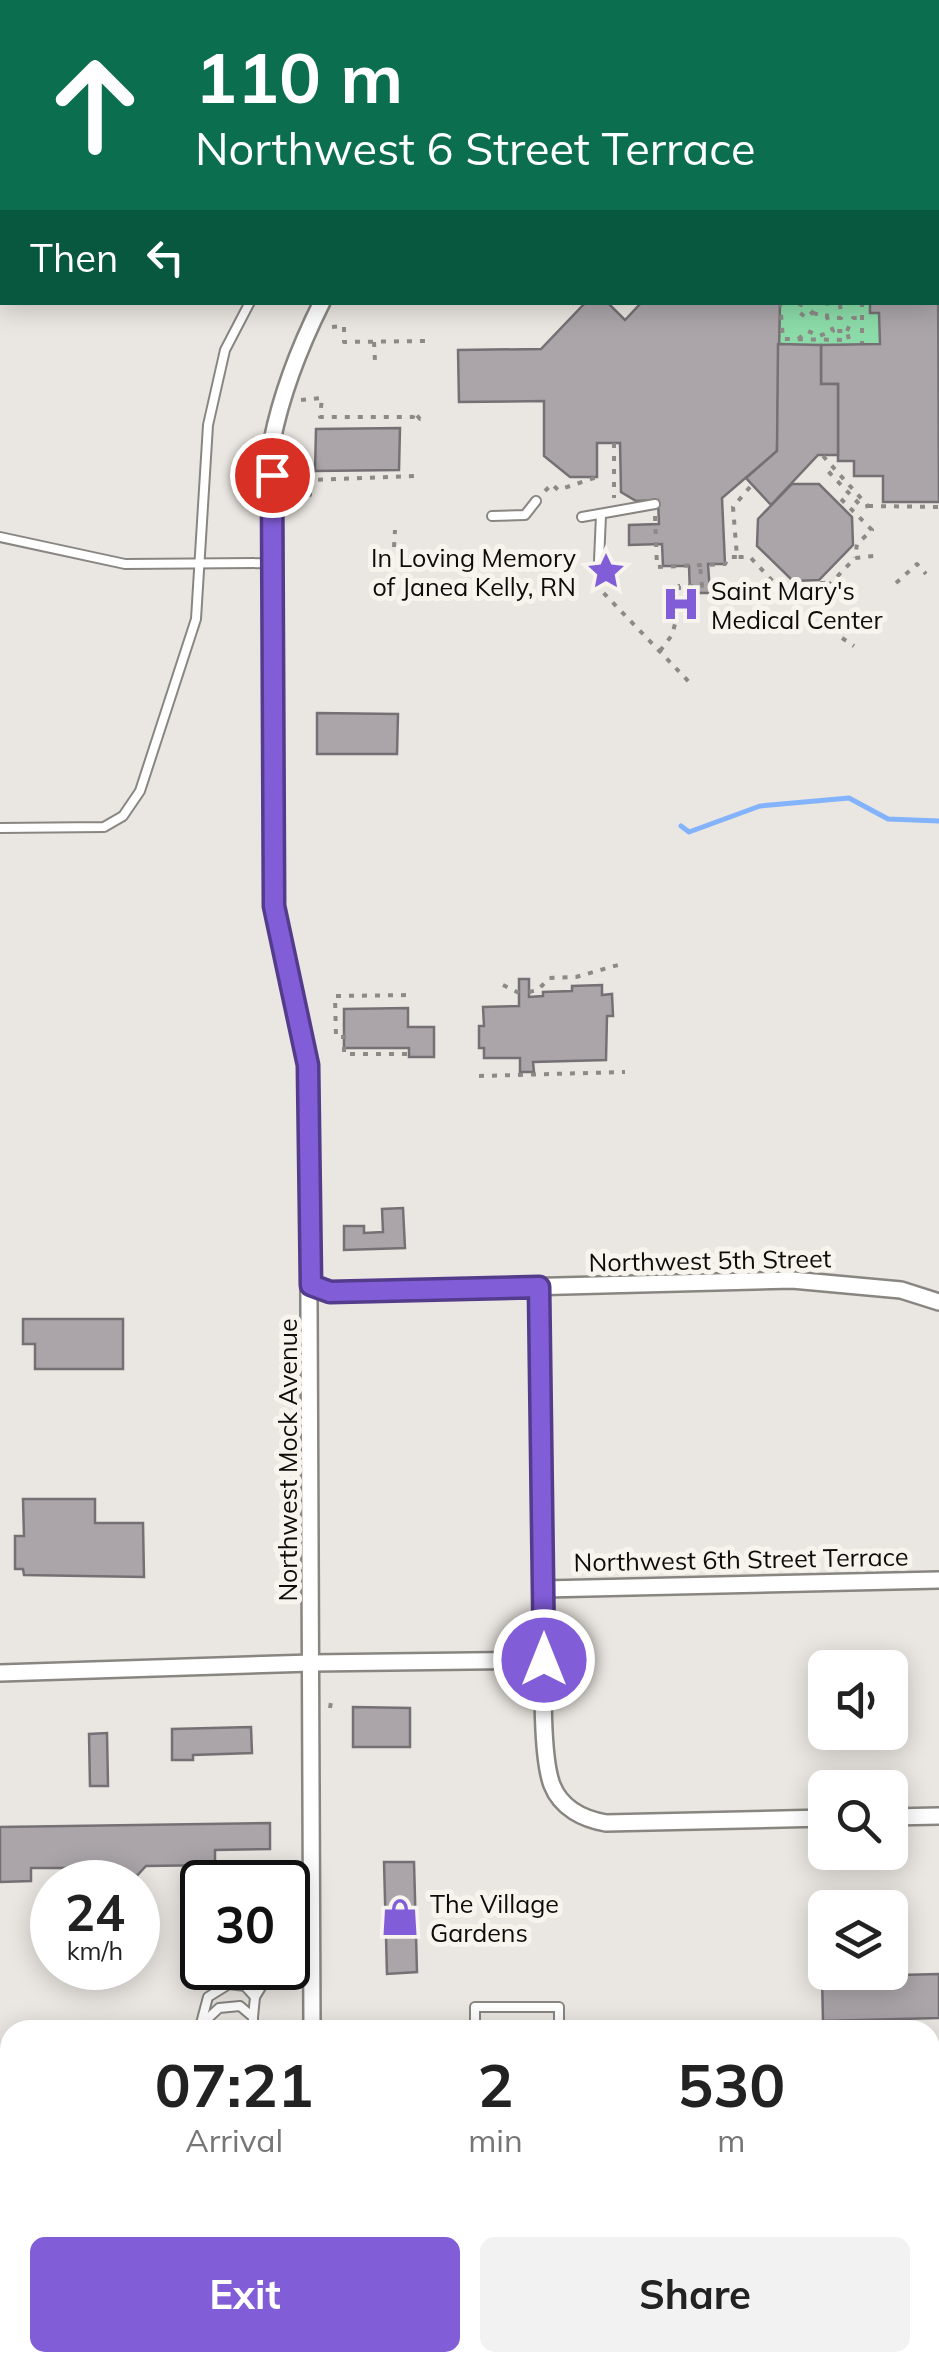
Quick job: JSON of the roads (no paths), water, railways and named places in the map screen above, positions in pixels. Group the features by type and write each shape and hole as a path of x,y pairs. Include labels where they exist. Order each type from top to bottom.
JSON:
{"street":[{"name":"Northwest Mock Avenue","path":"312,2020 308,1065 274,906 272,441 297,350 320,305"},
{"name":"Northwest 5th Street","path":"311,1285 330,1292 792,1280 901,1290 939,1302"},
{"path":"539,1287 544,1660 552,1786 586,1820 808,1818"},
{"name":"Northwest 6th Street Terrace","path":"544,1588 939,1580"},
{"path":"0,1673 544,1660"},
{"path":"908,1817 939,1816"}],"lane":[{"path":"0,828 104,827 123,816 140,791 196,619 208,425 225,350 248,305"},
{"path":"492,516 525,515 536,502"},
{"path":"582,517 655,504"},
{"path":"599,561 601,515"},
{"path":"0,537 125,564 273,563"},
{"path":"202,2020 204,2008 216,1991 228,1984 245,1986 255,1997"},
{"path":"254,2017 259,1990"},
{"path":"208,2020 219,2008 240,2006 254,2017"},
{"path":"475,2020 474,2007 560,2007 560,2020"}],"waterway":[{"path":"681,826 689,832 760,806 849,798 888,819 939,821"}],"place":[{"name":"In Loving Memory of Janea Kelly, RN","path":"606,571"},
{"name":"Saint Mary's Medical Center","path":"681,604"},
{"name":"The Village Gardens","path":"400,1917"}]}
